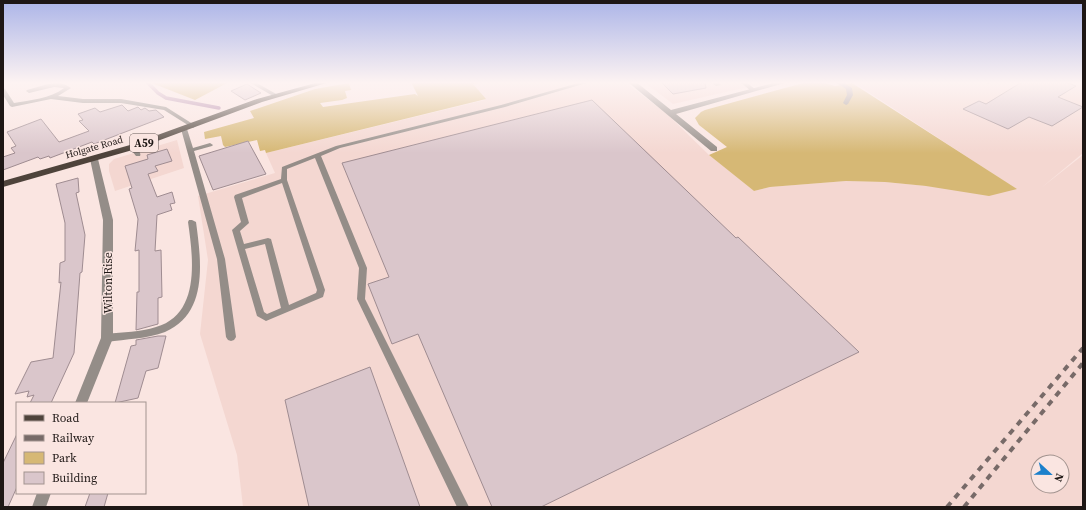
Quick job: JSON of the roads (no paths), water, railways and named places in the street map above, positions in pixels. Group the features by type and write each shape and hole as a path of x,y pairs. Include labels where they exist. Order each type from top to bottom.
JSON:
{"main road":[{"name":"Holgate Road","path":"3,184 132,147 151,145 184,129 246,106"}],"street":[{"path":"661,106 714,149"},
{"path":"670,113 696,106"},
{"name":"Wilton Rise","path":"81,402 107,338 108,220 94,159"},
{"path":"39,507 44,494"}],"lane":[{"path":"148,106 166,109 193,126"},
{"path":"284,180 238,197 245,223 236,230 260,314 266,318 320,295 321,290 284,180 284,168 338,147 504,106"},
{"path":"184,129 221,259 231,338"},
{"path":"191,150 210,145"},
{"path":"132,147 138,155"},
{"path":"317,155 363,268 361,299 463,507"},
{"path":"107,338 161,330 174,324 186,313 192,301 197,262 192,222"},
{"path":"241,247 268,241 286,309"}],"waterway":[{"path":"207,106 219,108"}],"railway":[{"path":"947,507 1083,348"},
{"path":"964,507 1083,363"}]}
